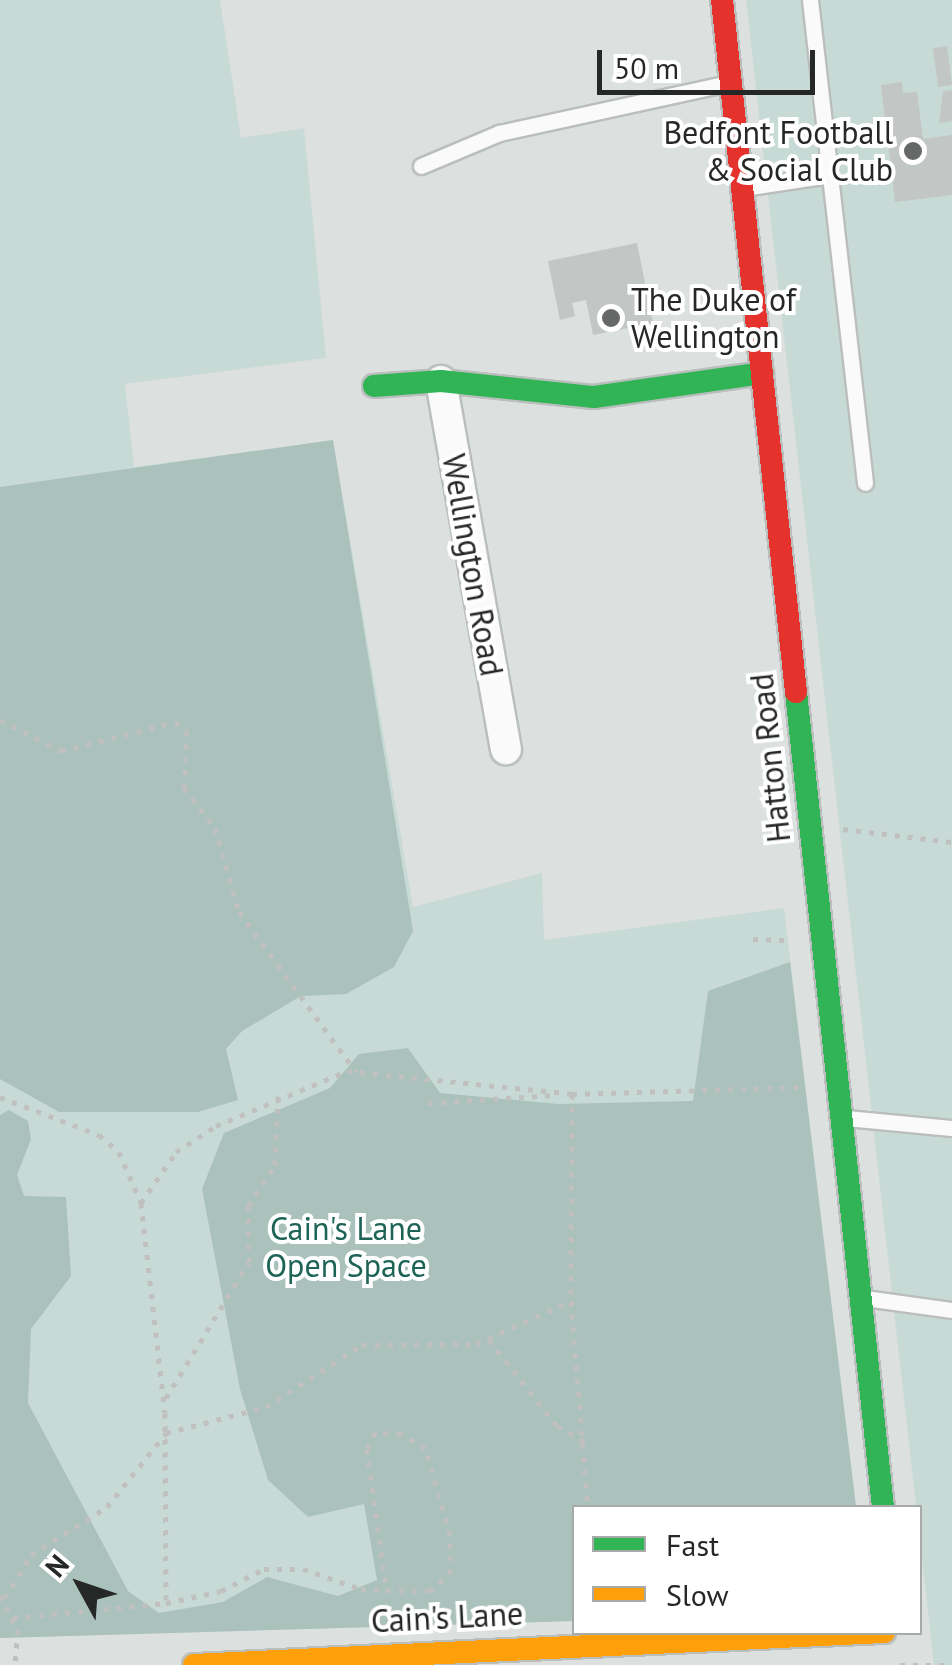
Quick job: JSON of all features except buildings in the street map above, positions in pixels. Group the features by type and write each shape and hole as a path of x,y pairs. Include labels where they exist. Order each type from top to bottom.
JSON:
{"street":[{"name":"Hatton Road","path":"722,0 882,1505"},
{"path":"374,386 441,381 594,397 762,373"},
{"name":"Wellington Road","path":"441,381 506,750"},
{"name":"Cain's Lane","path":"194,1665 537,1655 839,1635"},
{"path":"896,1635 900,1665"}],"lane":[{"path":"810,0 865,483"},
{"path":"421,166 500,132 732,82"},
{"path":"744,188 830,176"},
{"path":"842,1118 952,1128"},
{"path":"861,1298 952,1310"}],"path":[{"path":"0,720 62,751 175,722 187,731 184,788 215,828 239,912 356,1072"},
{"path":"810,826 952,842"},
{"path":"142,1203 176,1152 278,1096 356,1072 572,1094"},
{"path":"428,1103 572,1094 838,1086"},
{"path":"572,1094 572,1301 587,1443 588,1505"},
{"path":"164,1400 249,1262 248,1206 275,1166 278,1096"},
{"path":"0,1097 99,1135 118,1152 142,1203 166,1433 166,1602"},
{"path":"14,1665 13,1618 3,1596 31,1554 106,1507 166,1433 266,1407 362,1346 489,1340 572,1301"},
{"path":"489,1340 558,1426 587,1443"},
{"path":"13,1618 166,1602 221,1592 264,1569 302,1569 386,1590 429,1591 450,1574 450,1535 424,1448 402,1434 375,1432 367,1449 386,1590"},
{"path":"900,1665 952,1665"}],"green space":[{"name":"Cain's Lane Open Space","path":"0,0 220,0 241,138 304,128 326,358 125,384 134,467 333,440 413,907 542,873 544,940 784,908 856,1505 572,1505 572,1621 0,1638"},
{"path":"746,0 952,0 952,1665 934,1665 922,1559 922,1505 916,1505"},
{"path":"333,440 413,931 394,967 346,994 301,996 242,1031 226,1049 238,1100 198,1112 59,1112 0,1079 0,487"},
{"path":"790,962 856,1505 572,1505 572,1621 0,1638 0,1115 9,1110 28,1121 31,1139 17,1175 24,1196 66,1197 71,1276 31,1329 28,1403 128,1591 159,1613 223,1602 267,1577 338,1596 377,1580 364,1504 308,1517 268,1480 240,1389 202,1189 224,1133 330,1088 359,1054 408,1048 440,1093 558,1104 693,1101 708,991"}],"traffic: fast":[{"path":"374,386 441,381 594,397 762,373"},
{"path":"796,692 883,1505"}],"traffic: slow":[{"path":"194,1665 821,1635"}],"traffic: jam":[{"path":"722,0 796,692"}],"place":[{"name":"Bedfont Football & Social Club","path":"913,151"},
{"name":"The Duke of Wellington","path":"611,318"}]}
